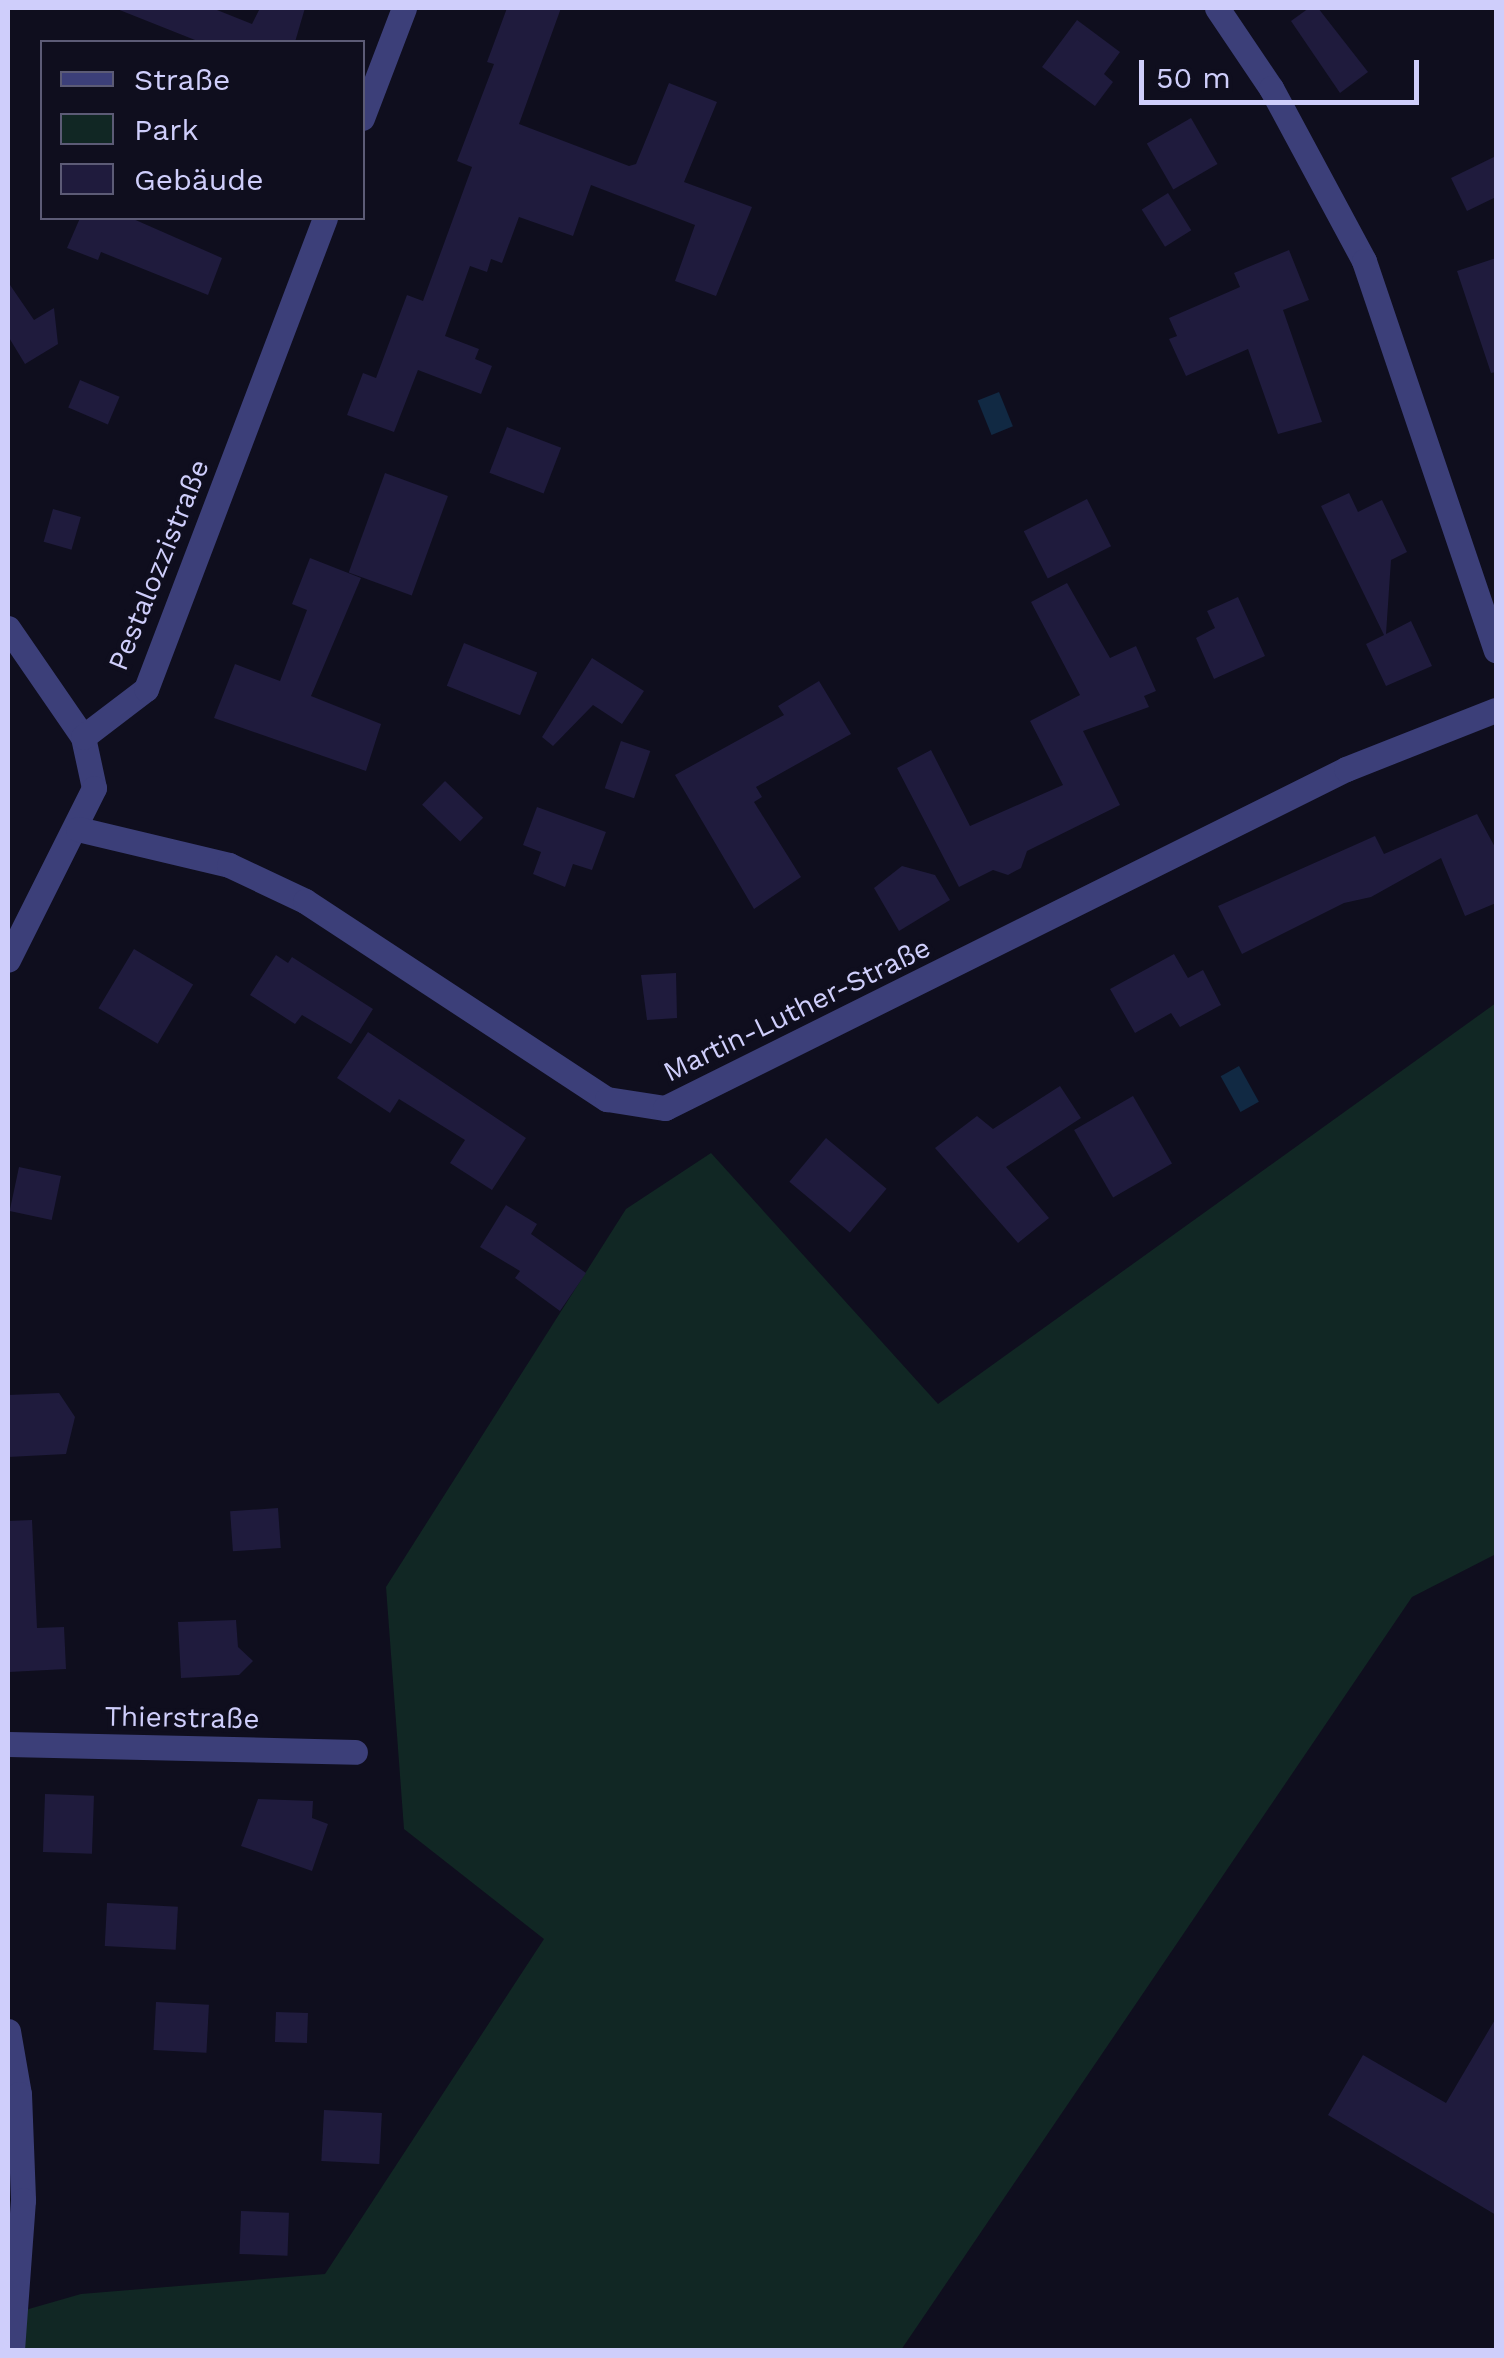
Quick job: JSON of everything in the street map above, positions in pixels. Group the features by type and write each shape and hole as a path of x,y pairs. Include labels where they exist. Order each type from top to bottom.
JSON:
{"street":[{"path":"365,110 404,8"},
{"path":"1217,8 1270,88 1364,261 1496,650"},
{"name":"Pestalozzistraße","path":"83,737 146,689 324,220"},
{"path":"8,628 83,737 94,788 78,830 8,960"},
{"name":"Martin-Luther-Straße","path":"78,830 229,865 305,901 607,1099 665,1108 1346,770 1496,710"},
{"name":"Thierstraße","path":"8,1744 355,1752"},
{"path":"8,2031 19,2094 23,2200 12,2350"}],"green space":[{"path":"1496,1003 1496,1554 1412,1597 901,2350 8,2350 8,2315 81,2294 325,2274 544,1939 404,1829 386,1587 626,1209 711,1153 938,1404"}],"water":[{"path":"999,392 1013,426 992,435 978,401"},
{"path":"1239,1066 1259,1102 1241,1112 1221,1076"}],"building":[{"path":"212,8 252,24 260,8 305,8 296,40 195,40 117,9"},
{"path":"507,8 561,8 519,124 629,166 636,164 669,83 717,102 684,182 752,207 716,296 675,281 695,225 591,185 573,236 519,217 502,263 491,259 487,272 470,266 445,336 479,349 475,359 492,366 481,394 418,370 394,432 347,415 363,373 376,378 407,295 423,301 472,167 457,161 494,64 487,62"},
{"path":"1309,8 1318,8 1368,72 1340,93 1291,21"},
{"path":"1077,20 1120,52 1104,74 1113,82 1095,106 1042,67"},
{"path":"1191,118 1218,164 1173,189 1147,144"},
{"path":"1496,156 1496,197 1467,211 1451,178"},
{"path":"1168,193 1191,230 1165,247 1142,209"},
{"path":"79,220 136,220 222,258 208,295 101,252 98,260 67,248"},
{"path":"1289,250 1309,300 1283,310 1322,422 1278,434 1248,349 1186,376 1169,339 1177,336 1169,318 1240,287 1234,273"},
{"path":"1496,258 1496,372 1491,373 1457,271"},
{"path":"8,282 34,320 54,308 58,344 25,364 8,336"},
{"path":"80,380 120,397 108,424 68,408"},
{"path":"507,427 561,448 544,494 489,473"},
{"path":"385,473 448,496 412,596 349,573"},
{"path":"1349,493 1358,512 1382,500 1407,552 1391,560 1386,634 1411,621 1432,666 1386,686 1366,644 1384,635 1321,506"},
{"path":"1087,499 1111,546 1048,578 1024,531"},
{"path":"53,509 81,517 72,550 44,542"},
{"path":"310,558 361,578 311,696 381,724 366,771 214,718 235,664 280,681 307,610 292,604"},
{"path":"1067,583 1110,658 1136,646 1156,691 1144,696 1149,707 1083,731 1120,805 1027,851 1021,868 1008,875 993,870 959,887 897,768 931,750 970,826 1063,785 1030,721 1080,695 1031,602"},
{"path":"1238,597 1265,656 1214,679 1196,638 1215,628 1207,611"},
{"path":"464,643 537,673 520,715 447,686"},
{"path":"592,658 644,691 622,724 593,705 553,746 542,737"},
{"path":"819,681 851,734 756,787 762,797 754,802 801,877 754,909 675,775 784,715 778,706"},
{"path":"621,741 650,751 634,798 605,788"},
{"path":"445,781 483,818 460,842 422,805"},
{"path":"537,807 606,832 592,870 573,864 565,887 533,874 541,852 523,845"},
{"path":"1477,814 1496,849 1496,903 1465,916 1441,858 1371,897 1344,903 1242,954 1218,906 1375,836 1384,854"},
{"path":"902,866 935,875 950,900 899,931 874,888"},
{"path":"134,949 193,985 158,1044 98,1008"},
{"path":"1174,954 1188,978 1203,970 1221,1005 1180,1027 1171,1013 1135,1033 1110,989"},
{"path":"276,955 288,963 292,957 373,1009 351,1044 302,1015 295,1024 250,995"},
{"path":"676,973 677,1018 647,1020 641,975"},
{"path":"368,1032 526,1138 492,1190 450,1163 465,1140 399,1099 390,1113 337,1078"},
{"path":"1060,1086 1081,1118 1006,1167 1049,1218 1018,1243 935,1148 977,1116 993,1129"},
{"path":"1133,1096 1172,1164 1113,1198 1074,1130"},
{"path":"826,1138 887,1189 850,1232 789,1182"},
{"path":"19,1167 61,1176 52,1220 10,1211"},
{"path":"506,1205 537,1224 531,1234 586,1273 560,1311 515,1278 520,1271 480,1247"},
{"path":"59,1393 75,1417 66,1454 8,1457 8,1395"},
{"path":"278,1508 281,1548 233,1551 230,1511"},
{"path":"32,1520 37,1628 64,1627 66,1669 9,1672 8,1521"},
{"path":"236,1620 238,1647 253,1661 239,1675 181,1678 178,1622"},
{"path":"45,1794 94,1796 92,1854 43,1852"},
{"path":"258,1799 313,1801 312,1818 328,1824 312,1871 241,1846"},
{"path":"107,1903 178,1907 176,1950 105,1946"},
{"path":"156,2002 209,2005 206,2053 153,2050"},
{"path":"276,2012 308,2013 307,2043 275,2042"},
{"path":"1496,2018 1496,2215 1328,2115 1363,2055 1446,2103"},
{"path":"324,2110 382,2113 379,2164 321,2161"},
{"path":"241,2211 289,2213 287,2256 239,2254"}]}
